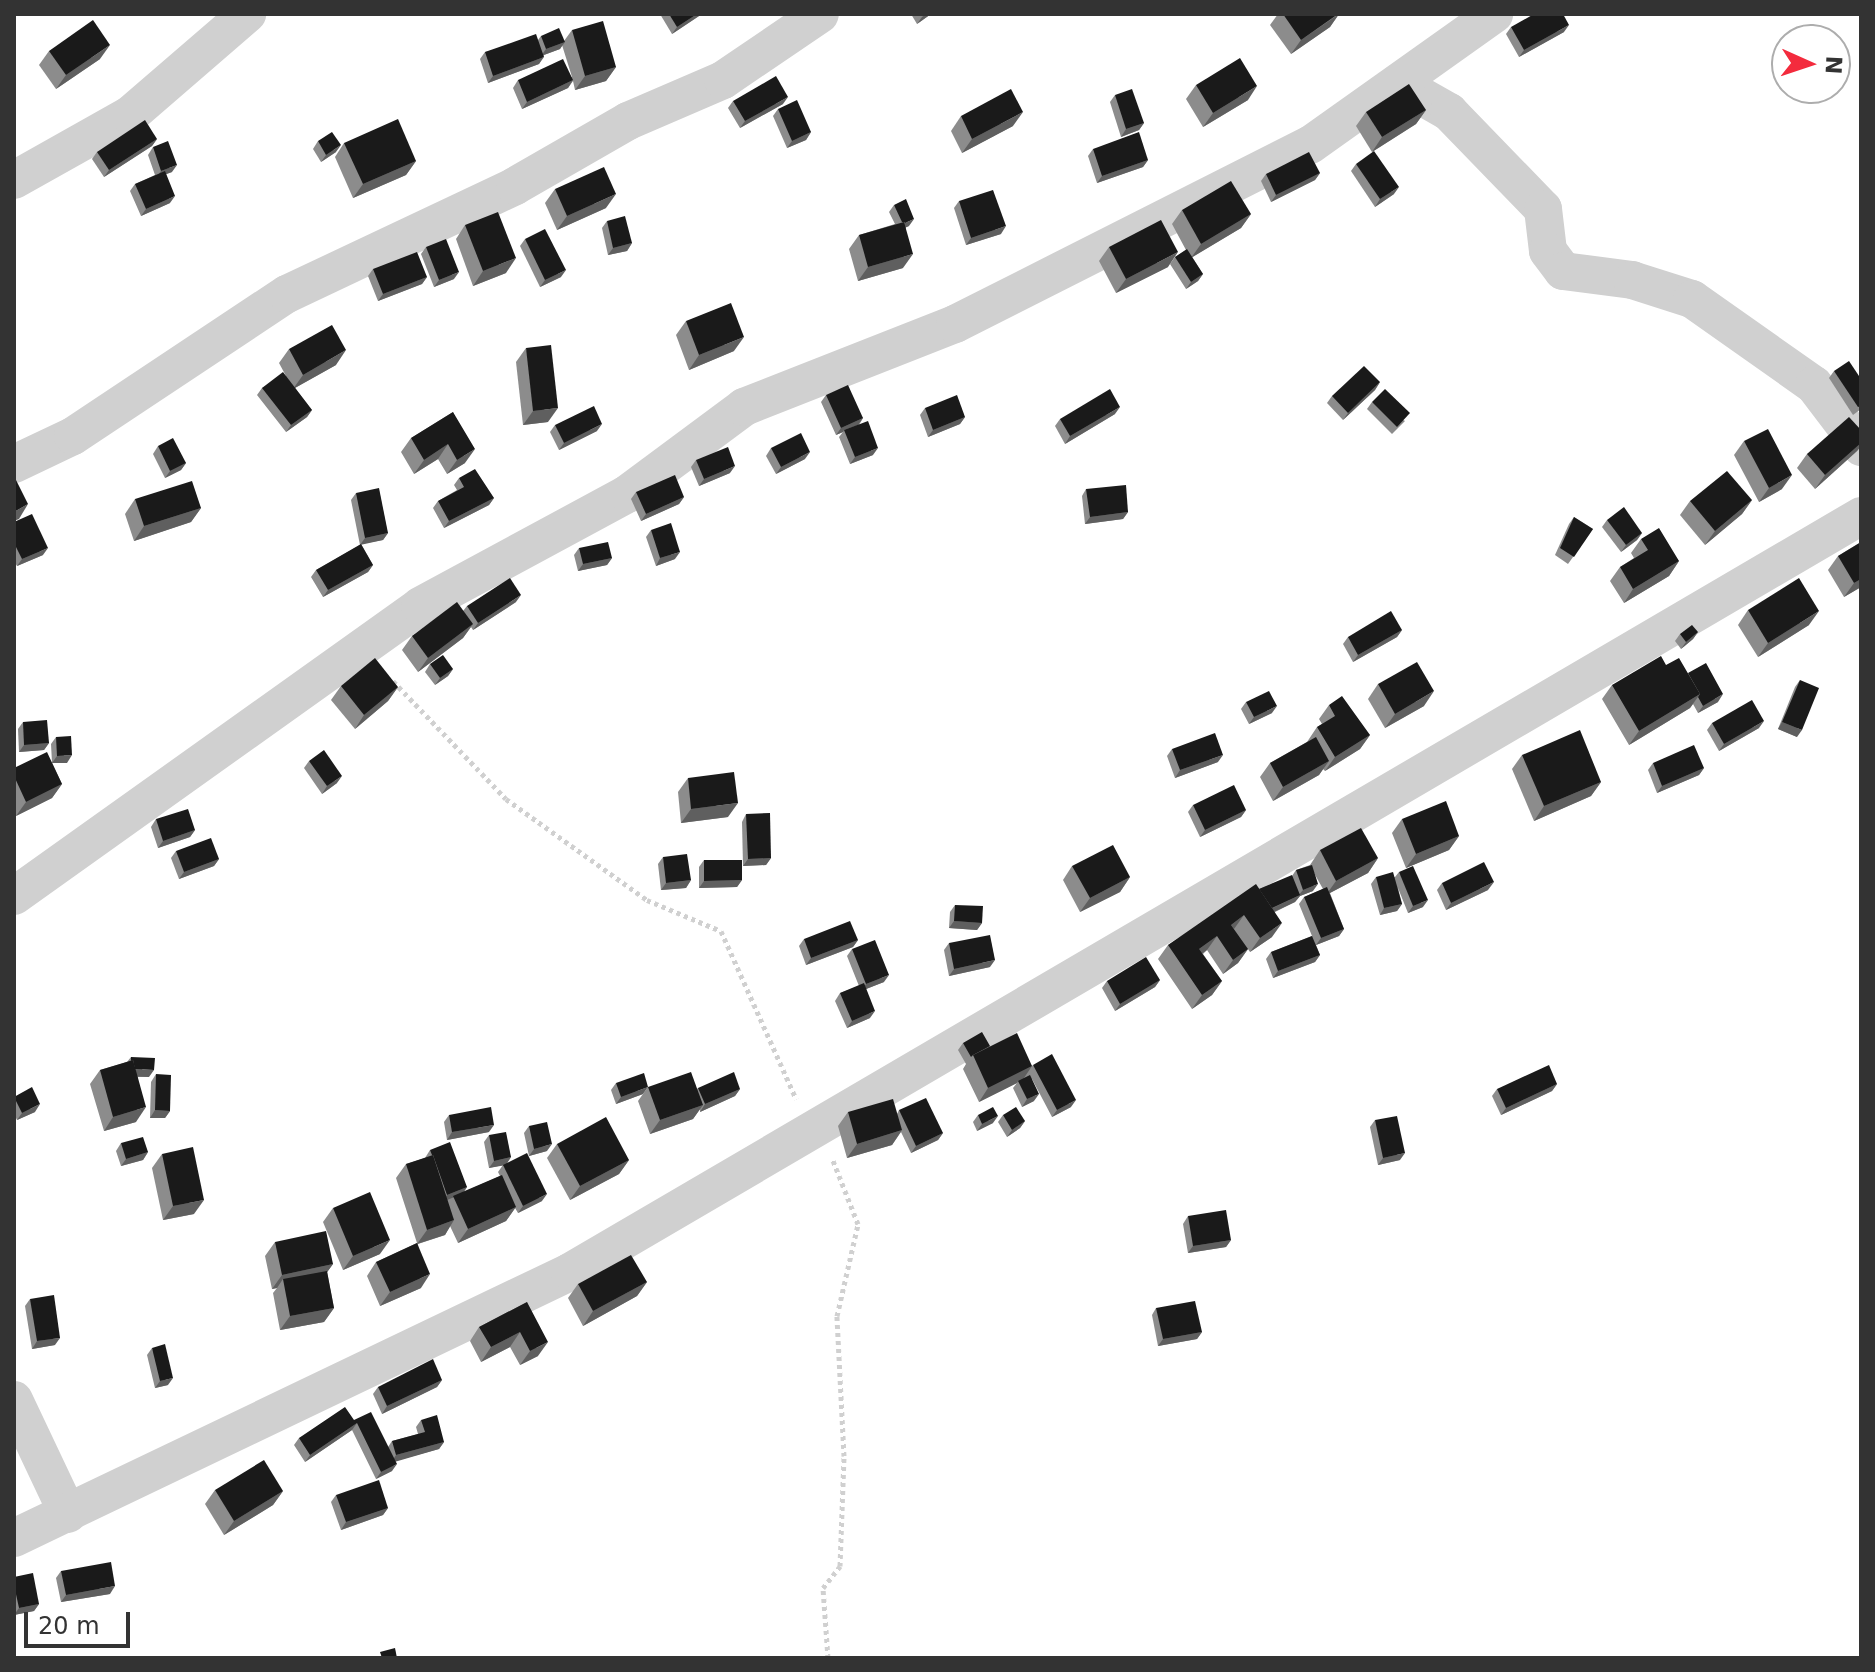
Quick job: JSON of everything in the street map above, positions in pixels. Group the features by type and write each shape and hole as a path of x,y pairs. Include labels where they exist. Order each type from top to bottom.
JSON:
{"street":[{"path":"14,180 130,115 247,14"},
{"path":"14,464 73,436 287,294 515,186 628,121 723,80 820,14"},
{"path":"14,896 420,606 627,494 744,407 955,324 1310,145 1494,14"},
{"path":"1398,83 1449,112 1543,209 1548,251 1563,271 1632,280 1692,299 1814,385 1861,447"},
{"path":"14,1538 570,1272 1861,516"},
{"path":"14,1400 68,1514"}],"path":[{"path":"352,654 401,687 506,799 647,900 721,931 789,1090 819,1125 858,1224 837,1316 844,1456 840,1566 823,1588 828,1658"}],"building":[{"path":"669,14 697,14 677,27"},
{"path":"1283,14 1338,14 1301,40"},
{"path":"1534,14 1563,14 1569,25 1524,50 1511,27"},
{"path":"93,20 110,45 66,75 49,51"},
{"path":"603,21 616,67 585,76 572,30"},
{"path":"559,28 565,42 546,49 541,36"},
{"path":"536,34 544,57 493,76 485,52"},
{"path":"1240,58 1257,86 1213,113 1196,85"},
{"path":"563,59 573,80 527,102 518,80"},
{"path":"776,76 788,97 745,121 733,101"},
{"path":"1409,84 1426,110 1382,137 1366,112"},
{"path":"1011,89 1023,112 972,139 961,116"},
{"path":"1132,89 1144,123 1126,129 1115,95"},
{"path":"797,100 811,132 792,141 778,109"},
{"path":"398,119 416,161 363,184 344,143"},
{"path":"145,120 157,139 109,170 97,152"},
{"path":"332,132 341,145 326,155 318,141"},
{"path":"1139,132 1148,160 1102,176 1093,149"},
{"path":"168,141 177,165 161,171 153,147"},
{"path":"1374,151 1399,187 1380,199 1356,164"},
{"path":"1309,152 1320,173 1276,195 1266,174"},
{"path":"604,167 616,194 567,216 555,189"},
{"path":"165,171 175,196 146,209 135,184"},
{"path":"1231,181 1251,214 1201,244 1182,210"},
{"path":"993,190 1006,226 971,238 959,201"},
{"path":"906,199 914,219 905,223 894,205"},
{"path":"498,212 516,258 483,271 465,225"},
{"path":"625,216 632,243 613,248 607,221"},
{"path":"1161,220 1178,252 1126,279 1109,247"},
{"path":"904,222 913,254 868,267 859,235"},
{"path":"545,229 566,270 545,280 525,239"},
{"path":"446,239 459,272 439,280 426,247"},
{"path":"1187,249 1203,274 1191,282 1175,257"},
{"path":"417,252 427,277 383,294 373,269"},
{"path":"731,303 744,337 699,355 686,321"},
{"path":"332,325 346,350 303,375 289,349"},
{"path":"551,345 558,408 533,411 526,348"},
{"path":"1849,361 1861,379 1861,406 1858,407 1834,371"},
{"path":"1364,366 1380,382 1348,413 1332,396"},
{"path":"283,372 312,410 291,425 262,388"},
{"path":"848,385 863,418 841,428 826,395"},
{"path":"1110,389 1120,407 1070,436 1060,419"},
{"path":"1385,389 1410,413 1397,427 1372,402"},
{"path":"957,395 965,417 933,430 925,408"},
{"path":"594,406 602,424 564,443 555,425"},
{"path":"453,412 475,449 457,460 448,444 424,460 411,438"},
{"path":"1849,417 1861,430 1861,443 1825,475 1807,454"},
{"path":"868,421 878,448 855,457 844,430"},
{"path":"1768,429 1792,475 1769,488 1744,441"},
{"path":"801,433 810,452 781,467 771,448"},
{"path":"173,438 186,463 170,471 158,446"},
{"path":"728,447 735,466 704,479 696,460"},
{"path":"475,469 494,498 449,521 438,501 464,487 459,478"},
{"path":"1727,471 1752,500 1715,531 1690,501"},
{"path":"675,475 684,497 646,514 636,492"},
{"path":"14,476 28,504 14,512"},
{"path":"192,481 201,508 144,526 135,499"},
{"path":"1126,485 1128,512 1090,517 1086,489"},
{"path":"379,488 388,533 365,538 356,493"},
{"path":"1624,507 1642,533 1626,545 1607,520"},
{"path":"32,514 48,548 22,559 14,543 14,522"},
{"path":"1574,517 1593,529 1574,557 1560,548"},
{"path":"671,523 680,552 660,558 651,530"},
{"path":"1659,528 1679,561 1633,589 1620,567 1648,550 1641,539"},
{"path":"608,542 612,558 583,564 579,548"},
{"path":"1861,542 1861,579 1854,583 1838,556"},
{"path":"361,544 373,565 328,590 316,570"},
{"path":"510,578 521,595 478,623 467,606"},
{"path":"1799,578 1819,611 1768,643 1748,610"},
{"path":"457,602 473,624 428,658 412,636"},
{"path":"1391,611 1402,630 1358,655 1348,637"},
{"path":"1692,625 1698,632 1686,642 1680,634"},
{"path":"443,655 453,669 440,678 430,664"},
{"path":"1661,656 1666,665 1679,658 1700,694 1639,731 1612,685"},
{"path":"375,658 398,687 364,715 341,686"},
{"path":"1417,662 1434,691 1395,714 1378,684"},
{"path":"1706,663 1723,694 1703,706 1688,673"},
{"path":"1800,680 1819,688 1802,730 1782,722"},
{"path":"1269,691 1277,706 1254,717 1246,702"},
{"path":"1342,696 1370,735 1335,757 1317,727 1335,716 1329,705"},
{"path":"1752,700 1764,721 1724,744 1712,723"},
{"path":"47,720 49,743 24,745 23,722"},
{"path":"1580,730 1601,782 1544,806 1522,755"},
{"path":"1215,733 1223,755 1180,770 1172,749"},
{"path":"71,736 72,755 57,756 56,737"},
{"path":"1316,737 1329,761 1283,787 1270,763"},
{"path":"1694,745 1704,768 1662,786 1653,763"},
{"path":"324,750 342,776 327,786 309,761"},
{"path":"47,752 62,784 26,802 14,776 14,768"},
{"path":"734,772 738,803 691,809 688,778"},
{"path":"1234,785 1246,810 1205,830 1193,805"},
{"path":"1446,801 1459,836 1416,854 1402,819"},
{"path":"188,809 195,830 163,841 156,819"},
{"path":"770,813 771,858 748,859 746,814"},
{"path":"1361,828 1378,858 1336,881 1320,850"},
{"path":"211,838 219,859 184,872 176,851"},
{"path":"1113,845 1130,877 1090,898 1072,866"},
{"path":"687,854 691,880 666,883 663,857"},
{"path":"704,860 742,860 742,880 704,881"},
{"path":"1484,862 1494,882 1451,903 1442,883"},
{"path":"1312,865 1318,884 1303,890 1296,870"},
{"path":"1413,866 1428,900 1413,906 1399,872"},
{"path":"1393,872 1402,904 1384,908 1376,877"},
{"path":"1292,875 1300,895 1272,908 1259,889"},
{"path":"1256,884 1282,923 1260,938 1244,915 1231,925 1248,949 1233,960 1217,936 1199,949 1222,981 1202,995 1168,945"},
{"path":"1327,887 1344,929 1321,938 1304,897"},
{"path":"955,905 983,906 982,923 954,921"},
{"path":"850,921 858,940 811,958 804,939"},
{"path":"990,935 995,960 954,969 949,943"},
{"path":"1312,936 1320,955 1278,971 1271,952"},
{"path":"875,940 889,975 866,984 852,949"},
{"path":"1146,957 1160,980 1120,1004 1107,981"},
{"path":"864,983 875,1011 852,1021 840,993"},
{"path":"982,1032 990,1046 971,1057 963,1043"},
{"path":"1017,1033 1032,1066 988,1088 973,1055"},
{"path":"1052,1054 1076,1100 1057,1110 1033,1065"},
{"path":"131,1057 155,1058 154,1070 135,1069"},
{"path":"133,1060 146,1107 113,1117 100,1070"},
{"path":"1549,1065 1557,1084 1506,1108 1497,1089"},
{"path":"691,1072 703,1105 660,1120 648,1087"},
{"path":"734,1072 740,1089 705,1104 698,1088"},
{"path":"644,1073 648,1087 621,1097 616,1083"},
{"path":"156,1074 171,1075 170,1111 155,1110"},
{"path":"1030,1075 1039,1094 1027,1099 1018,1081"},
{"path":"32,1087 40,1104 22,1113 14,1097"},
{"path":"926,1098 943,1133 916,1146 899,1110"},
{"path":"893,1099 902,1130 857,1144 848,1112"},
{"path":"491,1107 494,1125 452,1132 449,1115"},
{"path":"993,1107 998,1116 982,1124 978,1115"},
{"path":"1016,1107 1025,1121 1012,1130 1003,1115"},
{"path":"1397,1116 1405,1153 1383,1158 1375,1120"},
{"path":"606,1117 629,1160 580,1186 557,1144"},
{"path":"547,1122 552,1144 534,1149 529,1126"},
{"path":"506,1132 511,1157 494,1161 489,1135"},
{"path":"143,1137 148,1152 126,1159 121,1143"},
{"path":"450,1142 467,1187 447,1195 430,1150"},
{"path":"193,1147 204,1200 173,1206 162,1154"},
{"path":"527,1153 547,1194 523,1206 503,1165"},
{"path":"433,1155 454,1220 427,1230 406,1164"},
{"path":"502,1175 516,1207 468,1229 453,1196"},
{"path":"370,1192 390,1240 353,1256 333,1208"},
{"path":"1226,1210 1231,1240 1193,1246 1188,1216"},
{"path":"326,1231 333,1264 282,1275 275,1242"},
{"path":"417,1243 430,1274 390,1292 376,1262"},
{"path":"631,1255 647,1282 593,1311 578,1284"},
{"path":"327,1271 334,1308 290,1316 283,1279"},
{"path":"54,1295 60,1338 37,1341 30,1299"},
{"path":"1195,1301 1202,1332 1163,1339 1156,1308"},
{"path":"527,1302 548,1342 530,1351 520,1332 491,1347 479,1327"},
{"path":"165,1344 173,1378 160,1381 152,1348"},
{"path":"433,1359 442,1380 387,1406 378,1387"},
{"path":"345,1407 354,1420 371,1412 397,1464 381,1472 357,1423 310,1455 299,1438"},
{"path":"437,1415 444,1442 396,1455 392,1441 425,1432 421,1420"},
{"path":"264,1460 283,1491 234,1521 215,1490"},
{"path":"379,1480 388,1508 346,1522 336,1495"},
{"path":"111,1562 115,1586 66,1595 61,1571"},
{"path":"33,1573 39,1604 19,1608 14,1577"},
{"path":"395,1648 397,1658 382,1658 380,1652"}]}
